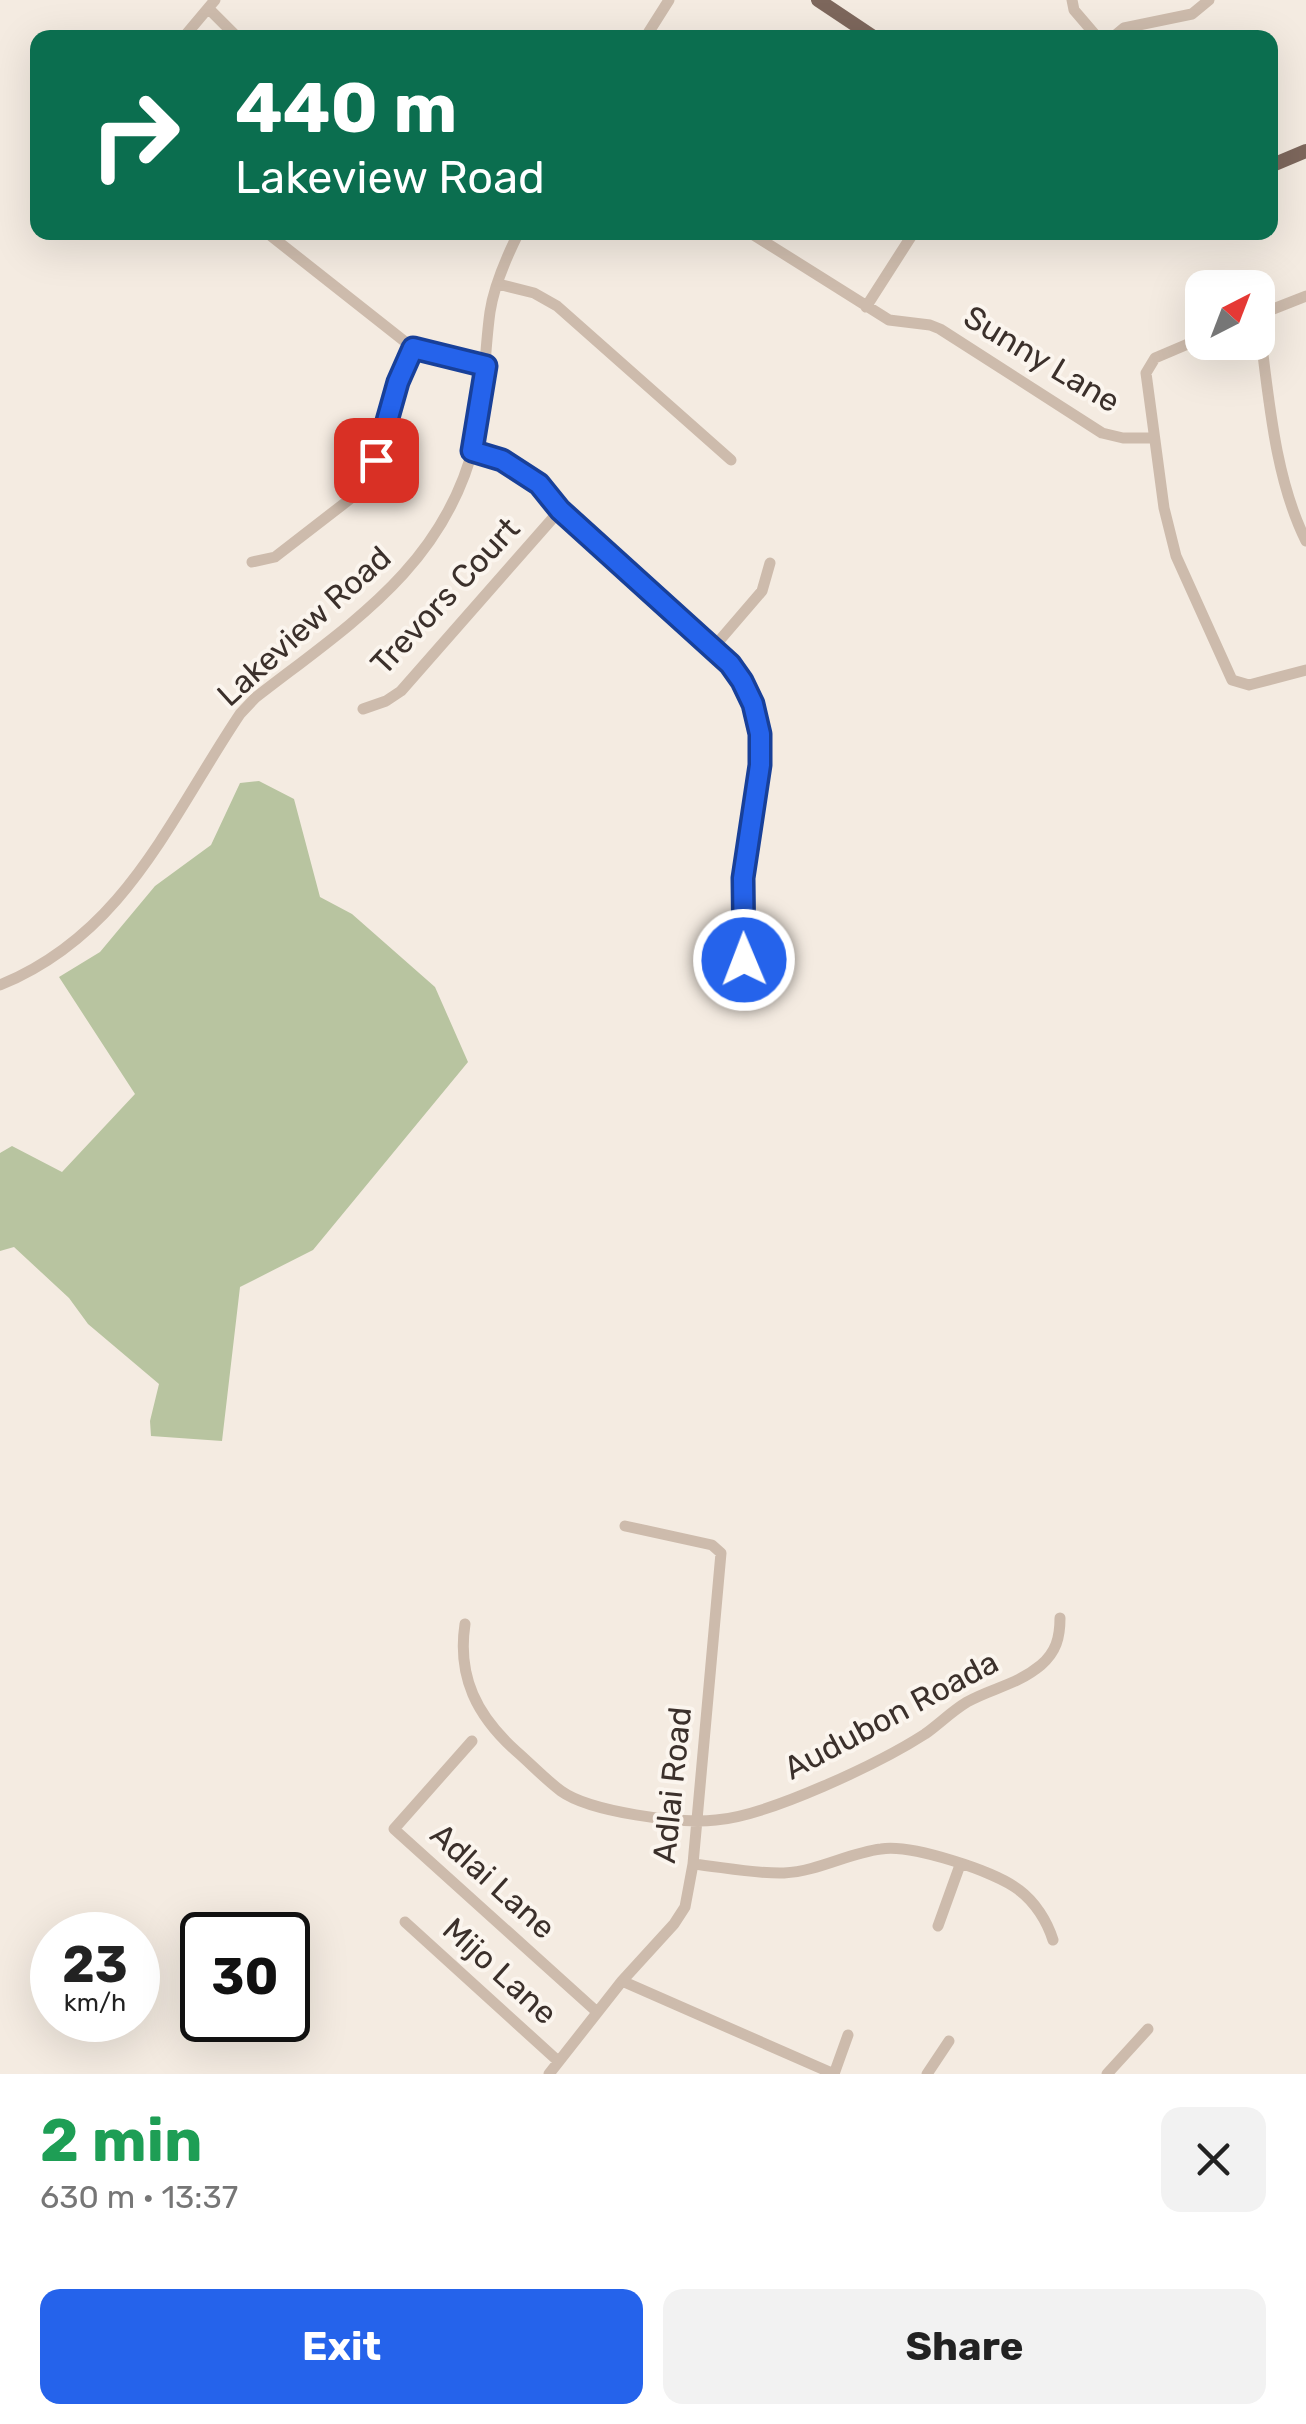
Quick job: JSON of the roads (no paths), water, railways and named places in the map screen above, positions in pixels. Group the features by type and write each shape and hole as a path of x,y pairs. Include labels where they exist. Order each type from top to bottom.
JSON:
{"main road":[{"path":"818,0 863,30"},
{"path":"1278,163 1306,151"}],"street":[{"path":"650,30 669,0"},
{"path":"1072,0 1074,10 1091,30"},
{"path":"1122,30 1192,14 1210,0"},
{"path":"190,30 212,4 232,30"},
{"path":"276,240 413,348 486,366"},
{"name":"Lakeview Road","path":"0,985 64,952 123,896 240,714 399,582 434,537 463,483 472,451 486,366 490,308 516,240"},
{"name":"Sunny Lane","path":"761,240 892,322 940,329 1102,433 1153,438"},
{"path":"866,307 909,240"},
{"path":"498,284 534,293 557,306 731,460"},
{"path":"1275,308 1306,296"},
{"path":"1185,345 1148,366 1146,381 1166,519 1178,562 1228,676 1238,684 1250,685 1306,670"},
{"path":"252,562 274,558 350,499 376,460 398,382 413,348"},
{"path":"1264,360 1288,494 1306,541"},
{"path":"472,451 522,470 560,510 730,664 742,681 753,704 760,734 760,765 743,878 744,960"},
{"name":"Trevors Court","path":"363,710 401,690 560,510"},
{"path":"713,648 762,592 770,563"},
{"name":"Adlai Road","path":"549,2074 685,1907 693,1864 722,1554 712,1545 625,1526"},
{"name":"Audubon Roada","path":"464,1624 468,1690 504,1740 563,1793 602,1809 698,1821 719,1820 782,1803 912,1741 968,1702 1010,1686 1042,1664 1060,1638 1060,1618"},
{"name":"Adlai Lane","path":"472,1742 394,1829 597,2012"},
{"path":"693,1864 782,1873 809,1870 880,1849 900,1848 960,1865 1020,1890 1035,1906 1053,1940"},
{"path":"938,1926 960,1865"},
{"name":"Mijo Lane","path":"405,1922 558,2060"},
{"path":"622,1981 834,2074 848,2035"},
{"path":"1107,2074 1148,2029"},
{"path":"927,2074 949,2041"}]}
